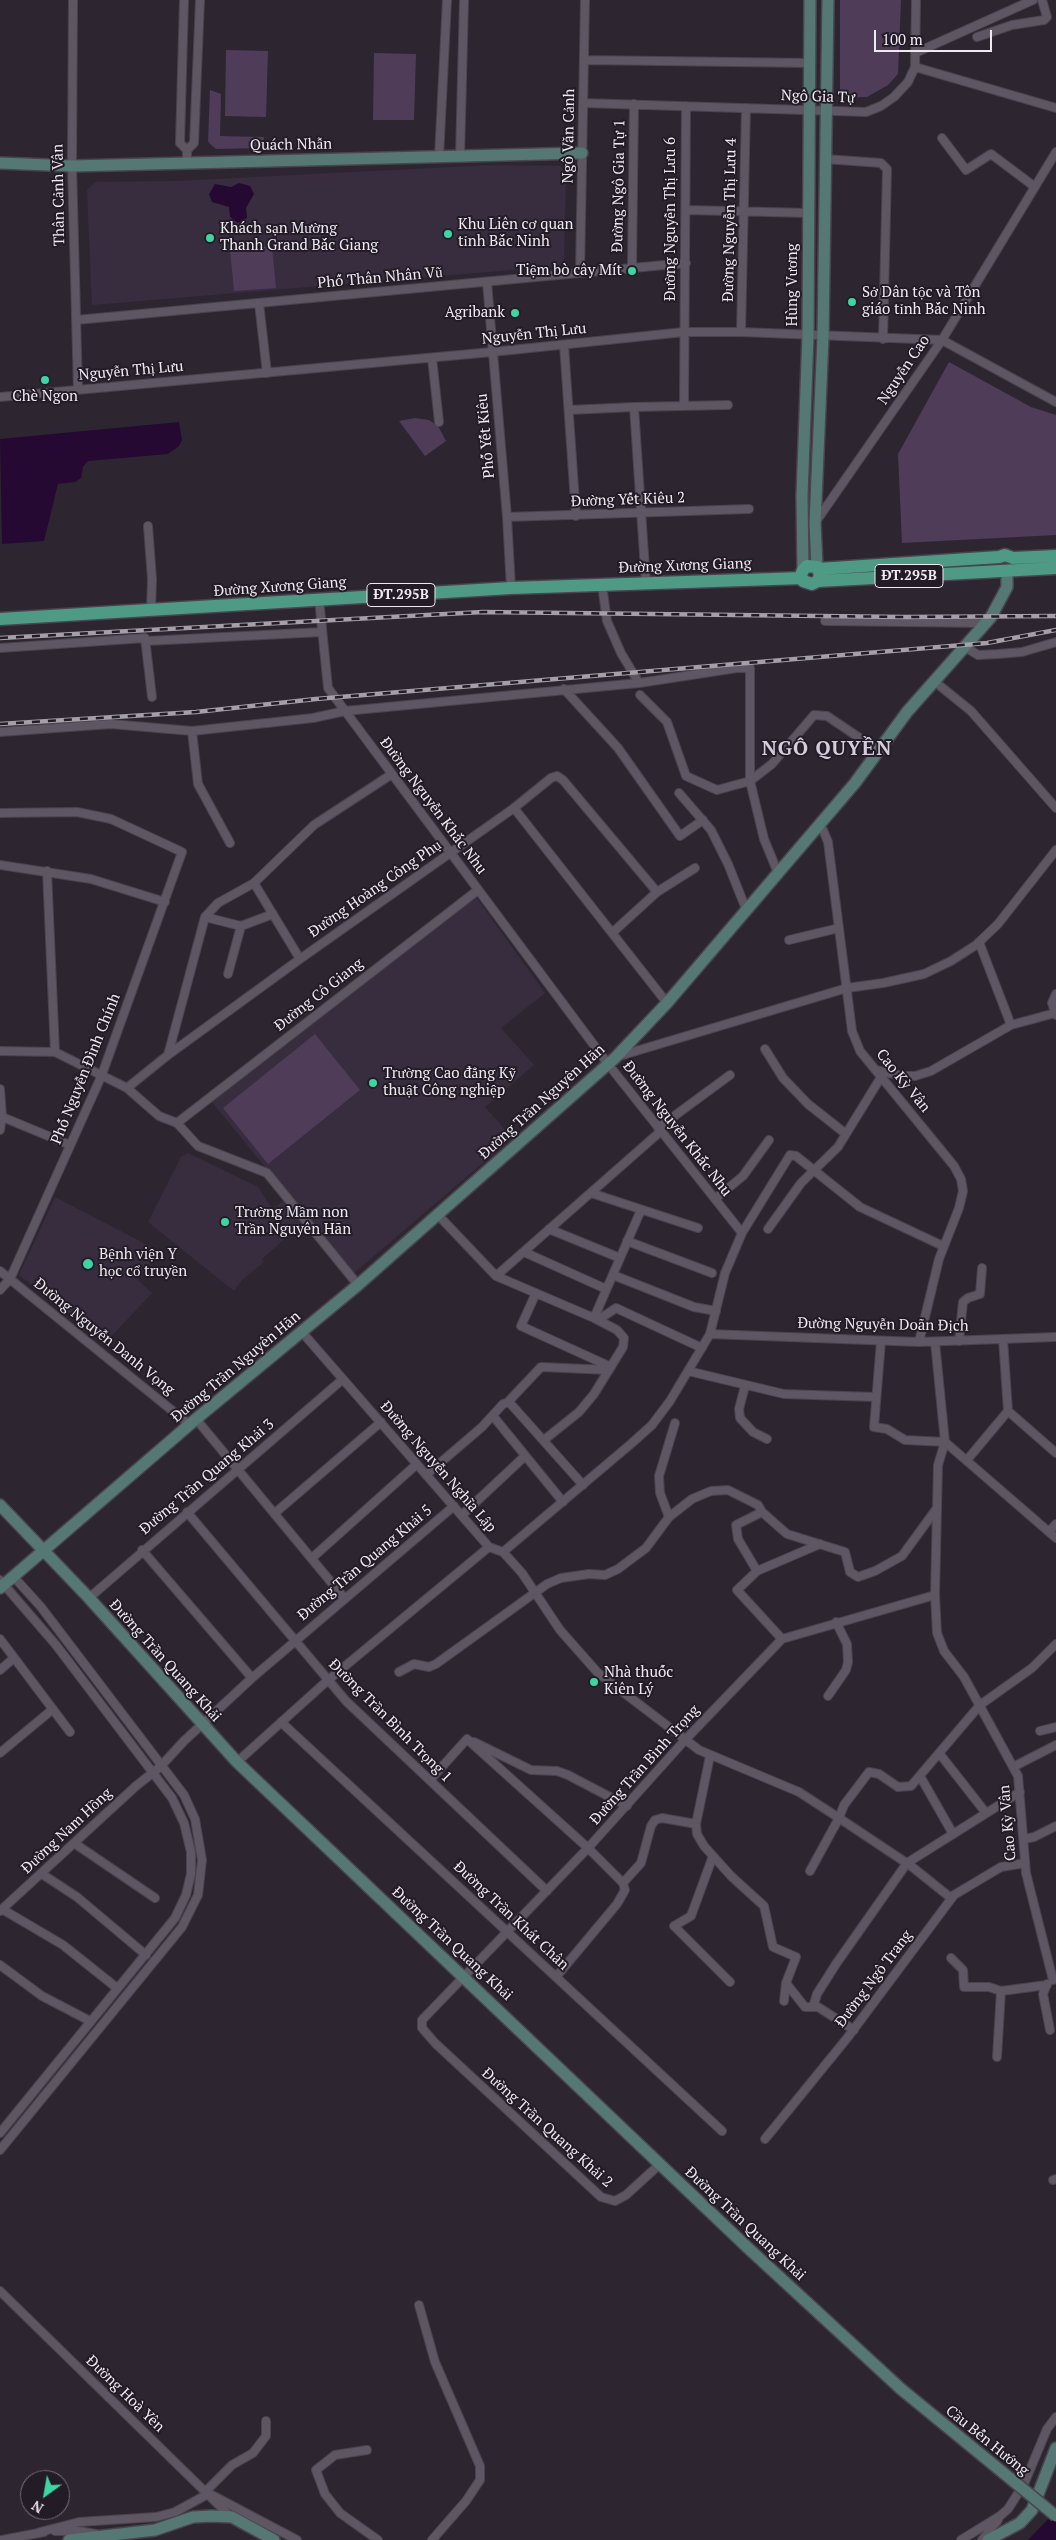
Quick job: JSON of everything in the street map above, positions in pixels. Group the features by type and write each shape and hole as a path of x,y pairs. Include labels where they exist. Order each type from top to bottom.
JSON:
{"main road":[{"name":"Hùng Vương","path":"802,574 802,496 808,336 810,0"},
{"name":"Hùng Vương","path":"818,572 815,523 823,337 828,0"},
{"path":"809,40 828,40"},
{"name":"Quách Nhẫn","path":"0,163 72,166 582,153"},
{"path":"802,496 816,496"},
{"name":"ĐT.295B","path":"802,574 808,584 818,572 1008,555 1008,567"},
{"name":"ĐT.295B","path":"1008,567 1056,556"},
{"name":"ĐT.295B","path":"818,572 1008,567 1056,568"},
{"name":"Đường Trần Nguyên Hãn","path":"6,1582 301,1331 358,1286 612,1061 667,1003 855,783 907,712 991,617 1007,586 1008,567"},
{"name":"Đường Xương Giang","path":"0,619 511,588 646,584 802,574"},
{"name":"Đường Trần Quang Khải","path":"0,1505 44,1549 201,1725 237,1762 660,2164 901,2389"},
{"name":"Cầu Bến Hướng","path":"901,2389 1056,2516"},
{"path":"988,2540 1020,2523 1032,2510 1056,2448"},
{"path":"69,2540 155,2530 193,2517 232,2517 274,2540"}],"street":[{"name":"Thân Cảnh Vân","path":"73,0 72,166 78,390"},
{"path":"184,0 180,143 187,150 187,163"},
{"path":"187,150 194,143 200,0"},
{"path":"440,156 447,0"},
{"path":"460,156 464,0"},
{"name":"Ngô Văn Cảnh","path":"580,273 585,0"},
{"path":"916,0 915,67 1056,108"},
{"path":"977,37 1012,25 1044,20 1046,12 1042,0"},
{"path":"916,53 1028,1"},
{"path":"584,60 809,64"},
{"name":"Ngô Gia Tự","path":"583,103 866,112 881,106 894,97 908,82 915,67"},
{"name":"Đường Ngô Gia Tự 1","path":"632,269 634,104"},
{"name":"Đường Nguyễn Thị Lưu 6","path":"684,404 687,210 686,106"},
{"name":"Đường Nguyễn Thị Lưu 4","path":"741,332 746,108"},
{"path":"942,138 966,170 991,154 1035,187"},
{"name":"Nguyễn Cao","path":"815,523 942,340 1056,152"},
{"path":"826,159 881,163 887,169 883,338"},
{"path":"687,210 808,213"},
{"name":"Phố Thân Nhân Vũ","path":"76,320 686,263"},
{"name":"Phố Yết Kiêu","path":"487,282 507,517 511,588"},
{"path":"259,303 267,373"},
{"name":"Nguyễn Thị Lưu","path":"0,397 432,358 684,332 741,332 823,337 942,340 1056,402"},
{"path":"564,345 576,516"},
{"path":"432,358 438,422"},
{"path":"569,410 684,404 728,405"},
{"path":"634,407 646,584"},
{"name":"Đường Yết Kiêu 2","path":"507,517 749,509"},
{"path":"148,526 152,580 151,611"},
{"path":"602,585 607,621 618,648 639,683"},
{"name":"Đường Nguyễn Khắc Nhu","path":"319,600 328,688 478,890 612,1061 659,1130 742,1233"},
{"path":"825,621 985,623"},
{"path":"0,648 143,637 146,640 322,632"},
{"path":"146,640 152,697"},
{"path":"964,647 978,654 998,654 1022,652 1056,642"},
{"path":"0,732 111,724 192,731 314,718 346,711 639,683 737,668 750,668 750,781 764,840 778,873"},
{"path":"934,681 971,711 1056,808"},
{"path":"564,689 618,748 680,836 703,820"},
{"path":"640,695 667,722 686,776 717,790 750,781 772,764 814,715 828,716 878,751"},
{"path":"192,731 198,784 230,843"},
{"path":"168,1055 205,917 218,903 254,883 314,825 392,774"},
{"name":"Đường Hoàng Công Phụ","path":"127,1088 168,1055 514,808 551,778 557,776 563,780 657,892"},
{"path":"679,793 703,820 720,848 746,909"},
{"path":"514,808 667,1003"},
{"name":"Phố Nguyễn Đình Chính","path":"0,813 77,812 111,819 182,852 101,1077 10,1279 0,1290"},
{"name":"Cao Kỳ Vân","path":"818,826 823,830 828,842 852,1031 860,1051 954,1166 961,1179 963,1191 959,1208 943,1246 932,1283 919,1342"},
{"path":"612,1061 847,988 883,983 924,974 951,961 979,942 998,924 1056,850"},
{"path":"0,865 47,871 121,886 165,902"},
{"path":"612,933 657,892 695,868"},
{"path":"47,871 55,1052"},
{"path":"254,883 300,959"},
{"name":"Đường Cô Giang","path":"177,1123 478,890"},
{"path":"205,917 241,926 273,914"},
{"path":"228,974 241,926"},
{"path":"789,940 839,928"},
{"path":"979,942 1011,1025"},
{"path":"876,1070 902,1076 915,1076 931,1071 1011,1025 1055,1014 1052,1003 1056,994"},
{"path":"765,1049 784,1078 808,1104 846,1134"},
{"path":"0,1051 55,1052 101,1077 127,1088 159,1116 177,1123 198,1146 267,1173 358,1286"},
{"path":"496,1276 591,1193 659,1130 730,1075"},
{"path":"768,1229 790,1196 838,1147 881,1077"},
{"path":"0,1088 0,1130"},
{"path":"1,1116 70,1145"},
{"path":"715,1199 743,1176 769,1140"},
{"path":"503,1552 652,1425 670,1402 710,1334 725,1273 742,1233 790,1155 796,1156 860,1207 943,1246"},
{"path":"591,1193 698,1228"},
{"path":"596,1319 606,1289 641,1210"},
{"path":"438,1215 496,1276 596,1319 617,1330 624,1338 623,1347 610,1368 578,1412 544,1440"},
{"path":"549,1229 620,1258"},
{"path":"627,1241 712,1273"},
{"path":"524,1252 606,1289"},
{"path":"959,1341 963,1302 980,1294 982,1268"},
{"name":"Đường Nguyễn Danh Vọng","path":"0,1271 193,1422 239,1469 346,1599"},
{"path":"613,1275 694,1307 716,1311"},
{"path":"536,1294 521,1326 610,1368"},
{"path":"596,1319 616,1308 702,1348"},
{"name":"Đường Nguyễn Nghĩa Lập","path":"301,1331 489,1547 503,1552 536,1590 560,1630 598,1673 685,1740 710,1756 798,1792 908,1863 952,1898"},
{"name":"Đường Nguyễn Doãn Địch","path":"710,1334 919,1342 1056,1337"},
{"path":"967,1460 1008,1411 1003,1339"},
{"path":"881,1341 874,1427 887,1429 905,1440 945,1442 1056,1538"},
{"path":"935,1342 945,1442"},
{"path":"426,1474 507,1403 541,1367 610,1368"},
{"path":"688,1371 784,1394 875,1397"},
{"name":"Đường Trần Quang Khải 3","path":"89,1598 142,1550 239,1469 343,1378"},
{"path":"745,1386 739,1409 740,1418 753,1432 767,1439"},
{"path":"507,1403 513,1404 583,1485"},
{"path":"1008,1411 1056,1452"},
{"path":"493,1416 563,1502"},
{"path":"275,1513 381,1422"},
{"path":"668,1517 660,1493 659,1476 675,1423"},
{"name":"Cao Kỳ Vân","path":"945,1442 938,1465 935,1595 939,1642 964,1677 1018,1776 1025,1863 1052,1981 1043,1994 1050,2030"},
{"path":"462,1515 525,1456"},
{"path":"312,1558 417,1464"},
{"path":"399,1672 414,1664 429,1667 436,1664 536,1590 561,1578 589,1574 605,1575 618,1569 646,1548 668,1517 692,1499 711,1491 728,1490 758,1505 762,1512 787,1534 845,1552 850,1572 858,1577 902,1556 937,1508"},
{"name":"Đường Trần Quang Khải 5","path":"252,1678 454,1506"},
{"name":"Đường Trần Bình Trọng 1","path":"187,1512 328,1681 547,1891"},
{"path":"757,1571 738,1539 736,1524 762,1512"},
{"path":"1049,1532 1056,1524"},
{"path":"782,1639 738,1590 757,1571 820,1544"},
{"path":"237,1762 328,1681 489,1547"},
{"path":"142,1550 252,1678"},
{"path":"0,2133 146,1955 180,1909 191,1874 191,1852 180,1812 157,1770 41,1607 6,1582"},
{"path":"0,2150 170,1942 189,1915 198,1895 202,1860 200,1837 190,1807 157,1770 6,1582"},
{"name":"Đường Trần Bình Trọng","path":"422,2028 422,2020 588,1848 685,1740 782,1639 935,1595"},
{"path":"828,1696 846,1670 848,1662 847,1644 836,1622"},
{"path":"0,1639 70,1732"},
{"path":"810,1871 844,1805 869,1772 879,1774 898,1786 911,1786 980,1705 1032,1668 1056,1644"},
{"path":"0,1670 14,1658"},
{"name":"Đường Nam Hồng","path":"1,1910 157,1770 201,1725 252,1678"},
{"path":"0,1754 53,1709"},
{"name":"Đường Trần Khát Chân","path":"280,1722 722,2131"},
{"path":"1040,1731 1056,1727"},
{"path":"430,1780 467,1739"},
{"path":"467,1739 531,1770 557,1771 568,1775 627,1806"},
{"path":"467,1739 588,1848 623,1883 625,1890 617,1904 556,1977"},
{"path":"1013,1767 1056,1744"},
{"path":"939,1753 986,1813"},
{"path":"710,1756 696,1824 697,1834 713,1856 764,1906 773,1947 796,1957 786,1983 784,2001"},
{"path":"920,1776 953,1834"},
{"path":"813,2007 818,1994 836,1964 908,1863 1020,1792"},
{"path":"180,1812 190,1807"},
{"path":"623,1883 641,1862 651,1826 656,1820 662,1818 696,1824"},
{"path":"1024,1839 1034,1837 1056,1826"},
{"path":"74,1843 155,1898"},
{"path":"713,1856 691,1916 674,1926 730,1982"},
{"name":"Đường Ngô Trang","path":"765,2139 854,2030 952,1898 1001,1867 1025,1863"},
{"path":"42,1874 84,1903 146,1955"},
{"path":"1,1910 63,1945 117,1988"},
{"path":"951,1958 963,1970 964,1987 988,1987 1001,1991 1052,1981"},
{"path":"0,1965 42,1996 90,2021"},
{"path":"786,1983 805,2006 818,2007 854,2030"},
{"path":"997,2056 1001,1991"},
{"name":"Đường Trần Quang Khải 2","path":"422,2028 435,2043 601,2197 615,2201 660,2164"},
{"name":"Đường Hoà Yên","path":"0,2291 232,2517"},
{"path":"419,2305 435,2362 480,2466 480,2480 474,2490 432,2540"},
{"path":"961,2540 1008,2509 1024,2484 1048,2429 1056,2417"},
{"path":"2,2540 79,2522 156,2517 175,2512 206,2493 232,2465 253,2453 266,2436 266,2421"},
{"path":"368,2450 335,2455 316,2470 325,2494 340,2512 378,2540"},
{"path":"206,2493 232,2504 297,2540"},
{"path":"982,2540 1000,2516"},
{"path":"40,2532 78,2531 102,2535"}],"shaded area":[{"path":"840,0 901,0 898,74 888,85 867,97 840,98"},
{"path":"226,50 268,51 266,117 225,116"},
{"path":"374,53 416,54 414,120 373,120"},
{"path":"210,90 221,94 220,136 264,137 264,148 216,149 211,145 208,141"},
{"path":"492,165 560,166 566,174 564,259 559,266 92,305 87,190 96,182 176,181"},
{"path":"239,183 250,186 254,194 246,208 247,218 238,223 230,217 229,207 212,202 209,194 215,184 231,187"},
{"path":"272,246 276,288 234,291 230,250"},
{"path":"949,362 1031,407 1056,415 1056,535 902,543 898,454"},
{"path":"415,418 429,420 438,426 446,441 425,456 399,421"},
{"path":"179,422 182,440 179,446 168,454 88,461 83,467 81,478 75,482 58,484 44,541 2,544 0,439"},
{"name":"Trường Cao đẳng Kỹ thuật Công nghiệp","path":"476,897 545,993 501,1028 534,1065 485,1107 512,1138 353,1274 211,1101"},
{"path":"315,1034 360,1090 268,1164 223,1108"},
{"name":"Trường Mầm non Trần Nguyên Hãn","path":"188,1153 258,1187 272,1209 285,1200 302,1223 262,1259 264,1262 242,1280 234,1291 148,1222 181,1157"},
{"name":"Bệnh viện Y học cổ truyền","path":"55,1197 161,1252 137,1279 152,1293 106,1342 19,1275"},
{"path":"1056,2511 1056,2540 1028,2540"}],"railway":[{"path":"0,638 483,612 905,617 1056,616"},
{"path":"0,724 196,712 316,699 987,643 1056,630"}],"place":[{"name":"Khu Liên cơ quan tỉnh Bắc Ninh","path":"448,234"},
{"name":"Khách sạn Mường Thanh Grand Bắc Giang","path":"210,238"},
{"name":"Tiệm bò cây Mít","path":"632,271"},
{"name":"Sở Dân tộc và Tôn giáo tỉnh Bắc Ninh","path":"852,302"},
{"name":"Agribank","path":"515,313"},
{"name":"Chè Ngon","path":"45,380"},
{"name":"Trường Cao đẳng Kỹ thuật Công nghiệp","path":"373,1083"},
{"name":"Trường Mầm non Trần Nguyên Hãn","path":"225,1222"},
{"name":"Bệnh viện Y học cổ truyền","path":"88,1264"},
{"name":"Nhà thuốc Kiên Lý","path":"594,1682"}],"district":[{"name":"NGÔ QUYỀN","path":"827,749"}]}
